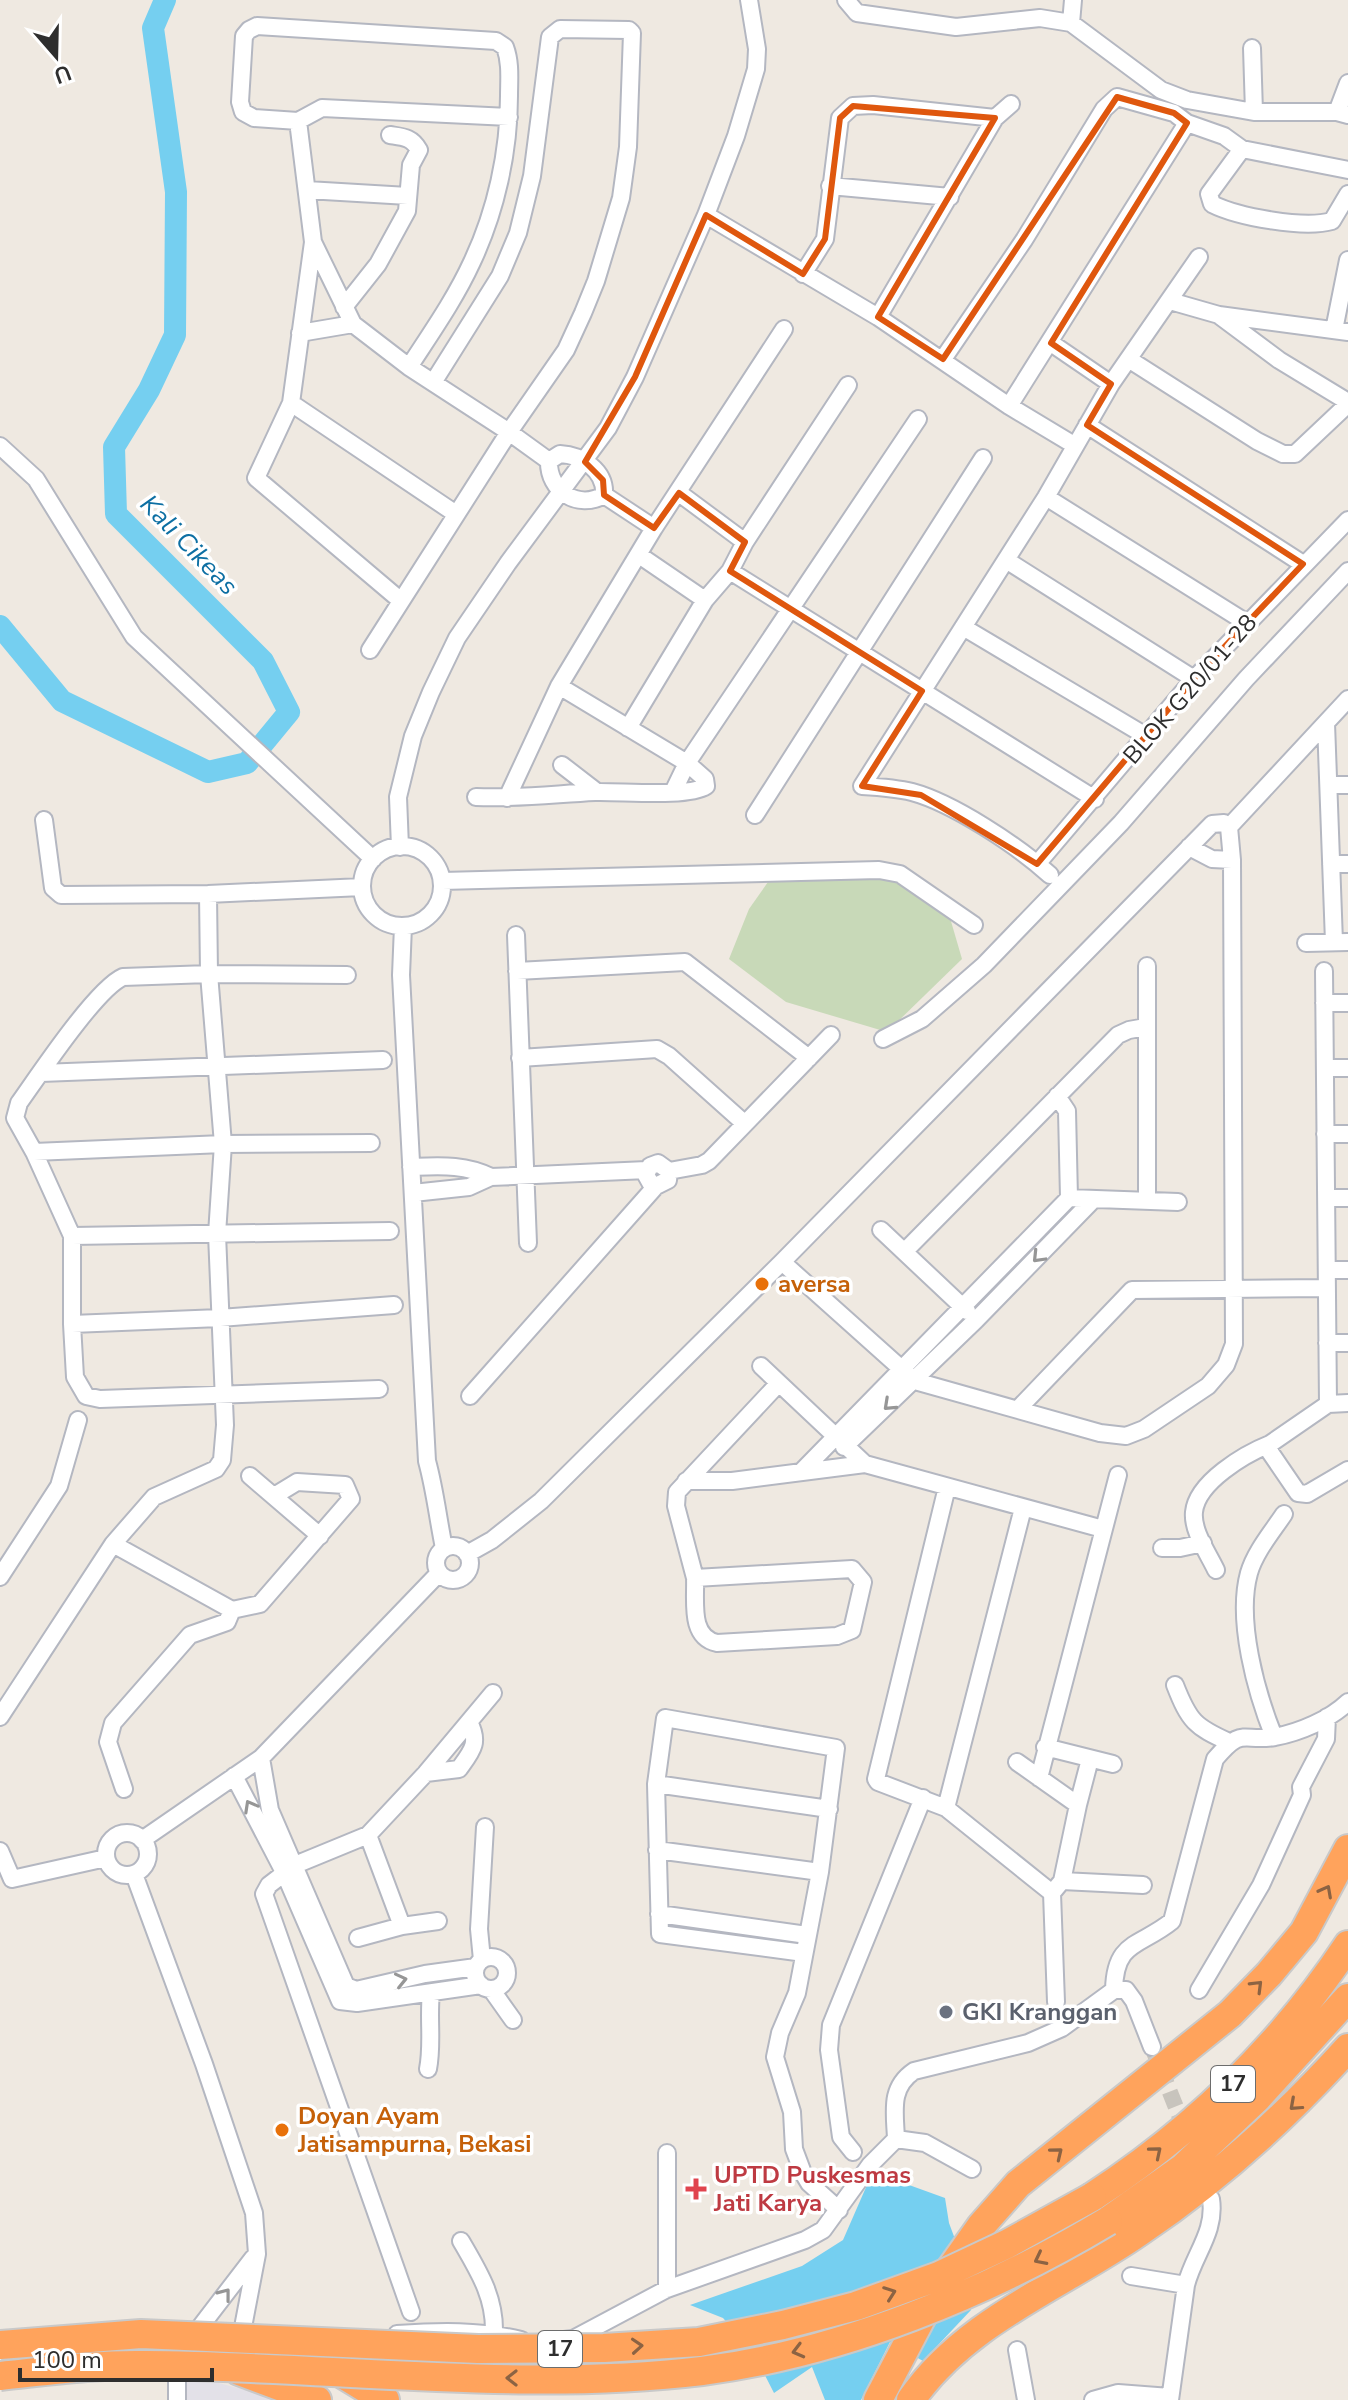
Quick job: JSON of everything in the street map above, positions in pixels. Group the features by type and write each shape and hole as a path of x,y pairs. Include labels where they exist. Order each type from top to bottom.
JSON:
{"highway":[{"path":"878,2400 937,2288 981,2226 1018,2184 1230,2014 1269,1974 1304,1932 1348,1849"},
{"name":"17","path":"0,2345 141,2334 478,2349 604,2348 699,2342 856,2306 939,2276 1020,2237 1092,2197 1136,2168 1240,2077 1286,2029 1348,1945"},
{"name":"17","path":"0,2376 141,2365 477,2378 605,2377 703,2370 789,2353 865,2333 950,2302 1108,2221 1183,2168 1257,2098 1348,1998"},
{"path":"911,2400 940,2365 980,2332 1137,2234 1203,2186 1310,2091 1348,2048"},
{"path":"0,2338 82,2327 120,2326 186,2345 317,2400"},
{"path":"0,2366 76,2355 186,2345 239,2349 341,2373 385,2400"}],"street":[{"path":"400,847 398,797 413,736 457,638 608,428 635,377 706,215 736,136 756,69 757,49 749,0"},
{"path":"846,0 857,13 956,27 1040,18 1071,23 1161,90 1187,100 1254,112 1343,113 1348,83"},
{"path":"1071,23 1073,0"},
{"path":"409,367 459,287 479,247 508,141 509,117 508,53 504,45 496,41 257,26 244,36 240,102 242,110 254,118 298,121 322,108 509,117"},
{"path":"370,650 509,432 566,350 588,303 621,198 628,147 632,33 629,30 560,29 550,37 532,176 518,233 500,276 434,381"},
{"path":"1252,48 1254,112"},
{"path":"943,359 1024,240 1104,109 1117,97 1174,113 1187,123 1224,136 1242,149 1348,170"},
{"path":"878,317 995,118 1011,104"},
{"path":"803,274 825,239 840,118 853,106 873,105 995,118"},
{"path":"298,121 313,242 291,403 256,474 257,480 400,600"},
{"path":"1009,406 1187,123"},
{"path":"344,307 378,264 407,211 411,165 419,150 416,143 408,138 390,135"},
{"path":"1242,149 1209,194 1212,204 1225,211 1321,224 1332,221 1348,194"},
{"path":"830,186 950,197"},
{"path":"307,190 408,196"},
{"path":"706,215 878,317 1009,406 1074,445"},
{"path":"313,242 353,324 409,367 549,461"},
{"path":"922,691 1046,497 1111,384 1199,257"},
{"path":"1170,301 1219,315 1341,331 1348,260"},
{"path":"1130,360 1257,441 1288,455 1295,454 1348,403 1279,360 1219,315"},
{"path":"300,333 353,324"},
{"path":"507,798 559,686 654,528 784,329"},
{"path":"1051,343 1111,384"},
{"path":"628,728 705,600 730,571 745,542 848,385"},
{"path":"291,403 456,514"},
{"path":"673,792 687,763 918,419"},
{"path":"1087,425 1303,564"},
{"path":"0,446 36,479 134,637 373,859"},
{"path":"549,461 560,454 572,455 585,462 603,480 604,495"},
{"path":"755,815 983,458"},
{"path":"549,461 550,478 577,501 587,502 604,495"},
{"path":"679,493 745,542"},
{"path":"604,495 654,528"},
{"path":"1046,497 1247,623"},
{"name":"BLOK G20/01-28","path":"922,691 862,786 921,795 960,814 1044,869 1095,799 1194,679 1348,520"},
{"path":"639,555 705,600"},
{"path":"1006,560 1194,679"},
{"path":"730,571 1095,799"},
{"path":"883,1039 922,1019 984,965 1121,823 1246,679 1348,571"},
{"path":"963,627 1146,736"},
{"path":"476,797 673,792 704,788 707,784 687,763 559,686"},
{"path":"1229,827 1347,701"},
{"path":"1306,943 1341,942 1339,864 1329,785 1326,723"},
{"path":"562,765 597,792"},
{"path":"1329,785 1348,785"},
{"path":"44,820 53,888 57,893 70,897 362,887"},
{"path":"467,1554 492,1540 541,1501 782,1262 1212,824 1224,823 1229,827 1232,860 1234,1344 1226,1365 1208,1386 1144,1429 1126,1436 1100,1433 908,1376 782,1262"},
{"path":"400,847 423,852 439,870 442,881 437,906 429,916 419,923 403,926 381,920 371,911 364,900 362,887 365,872 373,859 385,850 400,847"},
{"path":"1189,847 1212,859 1232,860"},
{"path":"442,881 886,870 900,874 974,925"},
{"path":"0,1717 113,1544 154,1497 216,1469 222,1460 224,1397 217,1234 223,1144 209,974 208,894"},
{"path":"403,926 401,975 427,1461 435,1487 436,1511 444,1548"},
{"path":"516,935 528,1243"},
{"path":"517,971 685,962 809,1058"},
{"path":"1147,966 1147,1200"},
{"path":"1324,971 1328,1404"},
{"path":"347,975 123,977 114,981 41,1073 15,1112 16,1123 34,1152 72,1236 75,1377 86,1396 100,1399 224,1397 379,1389"},
{"path":"1324,1003 1348,1003"},
{"path":"905,1251 1118,1035 1146,1027"},
{"path":"413,1193 469,1187 491,1177 647,1170 658,1163 669,1171 706,1163 831,1035"},
{"path":"520,1058 657,1049 669,1056 744,1123"},
{"path":"41,1073 383,1060"},
{"path":"1325,1068 1348,1068"},
{"path":"908,1376 962,1306 1069,1198 1067,1111 1057,1096"},
{"path":"1325,1134 1348,1134"},
{"path":"34,1152 223,1144 371,1143"},
{"path":"411,1167 447,1165 476,1169 491,1177"},
{"path":"447,1165 448,1190"},
{"path":"647,1170 647,1180 656,1186 668,1180 669,1171"},
{"path":"470,1396 656,1186"},
{"path":"1069,1198 1178,1202"},
{"path":"1326,1198 1348,1198"},
{"path":"802,1471 976,1320 1092,1201"},
{"path":"881,1230 976,1320"},
{"path":"72,1236 390,1231"},
{"path":"1327,1270 1348,1270"},
{"path":"1018,1409 1128,1291 1139,1288 1327,1288"},
{"path":"72,1324 220,1318 394,1305"},
{"path":"1327,1343 1348,1343"},
{"path":"761,1366 865,1464"},
{"path":"695,1578 852,1569 863,1582 852,1630 837,1636 717,1643 708,1641 697,1628 695,1578 676,1506 677,1492 779,1383"},
{"path":"1216,1570 1196,1528 1194,1510 1204,1489 1238,1458 1270,1444 1328,1404 1348,1403"},
{"path":"0,1577 59,1486 78,1420"},
{"path":"1270,1444 1270,1452 1298,1493 1307,1494 1348,1470"},
{"path":"686,1481 732,1481 865,1464 1103,1529"},
{"path":"1348,1470 1348,1479"},
{"path":"1039,1778 1118,1475"},
{"path":"250,1476 320,1536"},
{"path":"113,1544 232,1610 260,1604 351,1499 345,1485 297,1482 274,1496"},
{"path":"947,1487 876,1776 878,1782 946,1808 1057,1887 1143,1885"},
{"path":"946,1808 1023,1508"},
{"path":"1274,1737 1260,1702 1245,1618 1248,1575 1254,1560 1284,1514"},
{"path":"1162,1548 1203,1543"},
{"path":"456,1546 467,1554 469,1566 462,1576 450,1579 439,1573 436,1562 444,1548 456,1546"},
{"path":"142,1840 261,1758 439,1573"},
{"path":"124,1789 108,1742 113,1723 190,1635 227,1622 232,1610"},
{"path":"1175,1685 1192,1721 1202,1731 1229,1742"},
{"path":"411,2312 265,1903 266,1888 289,1868 368,1835 426,1773 493,1693"},
{"path":"1114,1990 1117,1962 1130,1946 1159,1932 1172,1921 1215,1759 1229,1742 1246,1736 1274,1737 1318,1723 1348,1702"},
{"path":"1199,1990 1261,1885 1302,1795 1301,1787 1326,1739 1327,1717"},
{"path":"804,1953 660,1934 656,1784 665,1718 836,1748 820,1872 797,1993 780,2033 775,2057 792,2112 794,2149 803,2173 809,2183 839,2210"},
{"path":"1045,1747 1113,1764"},
{"path":"234,1776 289,1868 343,1983 349,1989 356,1990 495,1957 506,1965 506,1979 500,1986 357,2003 340,2001 289,1868 270,1810 261,1758"},
{"path":"1056,2002 1057,1887 1090,1759"},
{"path":"1017,1762 1078,1805"},
{"path":"656,1784 829,1809"},
{"path":"853,2152 841,2137 829,2050 831,2025 923,1798"},
{"path":"485,1827 479,1963 475,1977 513,2020"},
{"path":"130,1834 142,1840 147,1849 147,1859 134,1874 116,1873 106,1858 109,1842 115,1837 130,1834"},
{"path":"368,1835 402,1926"},
{"path":"657,1850 820,1872"},
{"path":"0,1851 6,1881 106,1858"},
{"path":"134,1874 204,2064 254,2213 257,2254 239,2349"},
{"path":"659,1914 807,1935"},
{"path":"358,1938 402,1926 438,1921"},
{"path":"280,2357 294,2347 306,2344 435,2331 494,2333 526,2341 573,2339 667,2289 805,2240 823,2230 870,2165 896,2139 894,2094 903,2078 914,2071 1028,2043 1062,2028 1114,1990 1126,1990 1134,2001 1152,2047"},
{"path":"428,2069 431,2056 428,2017 431,1993"},
{"path":"896,2139 925,2143 972,2169"},
{"path":"667,2153 667,2289"},
{"path":"1093,2400 1118,2393 1170,2399 1186,2285 1190,2268 1214,2216 1211,2199"},
{"path":"461,2241 489,2292 495,2312 494,2333"},
{"path":"177,2400 186,2345 257,2254"},
{"path":"1131,2276 1186,2285"},
{"path":"1017,2350 1026,2400"}],"highlighted area":[{"path":"1117,97 1174,113 1187,123 1051,343 1111,384 1087,425 1303,564 1194,679 1037,864 921,795 862,786 922,691 730,571 745,542 679,493 654,528 604,495 603,480 585,462 635,377 706,215 803,274 825,239 840,118 853,106 995,118 878,317 943,359"}],"shaded area":[{"path":"171,2376 215,2382 284,2400 172,2400"}],"green space":[{"path":"877,869 948,911 962,959 887,1032 786,1002 729,959 749,909 768,882"}],"water":[{"path":"879,2180 898,2181 945,2198 949,2223 971,2282 971,2310 923,2361 890,2342 861,2400 825,2400 812,2367 774,2393 753,2352 723,2318 690,2305 802,2266 843,2240 867,2185"}],"waterway":[{"name":"Kali Cikeas","path":"0,626 62,701 208,772 247,763 289,712 263,661 116,514 114,447 149,390 175,335 176,192 153,28 165,0"}],"tunnel":[{"path":"1152,2047 1187,2135"}],"place":[{"name":"aversa","path":"762,1284"},
{"name":"GKI Kranggan","path":"946,2012"},
{"name":"Doyan Ayam Jatisampurna, Bekasi","path":"282,2130"},
{"name":"UPTD Puskesmas Jati Karya","path":"696,2189"}]}
